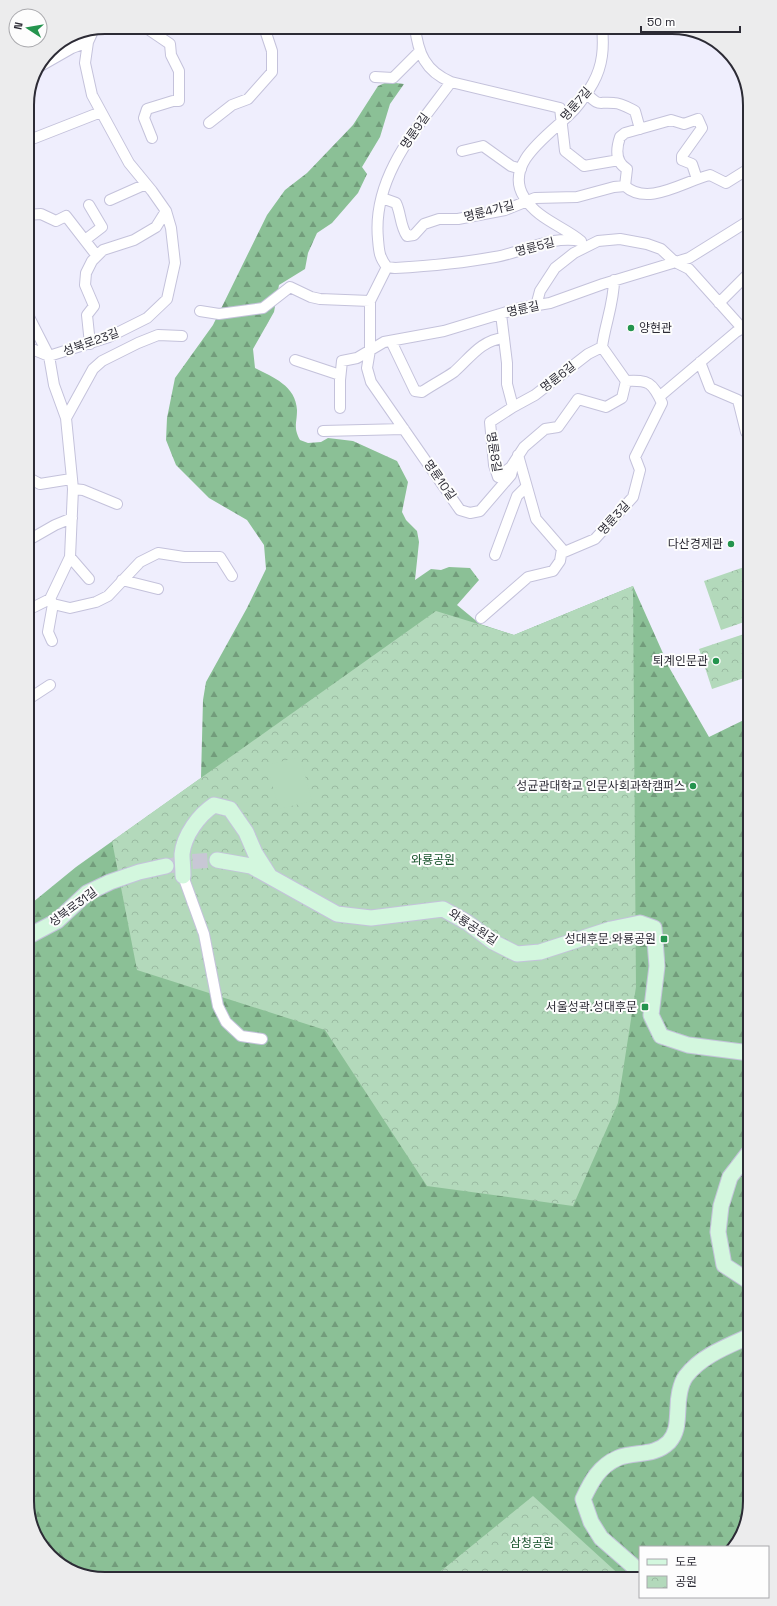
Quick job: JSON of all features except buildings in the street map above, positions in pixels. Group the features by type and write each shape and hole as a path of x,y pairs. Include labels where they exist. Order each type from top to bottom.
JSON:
{"street":[{"path":"152,138 144,118 147,109 179,101 179,71 172,55 170,44 155,34"},
{"path":"209,123 232,105 248,99 272,72 272,51 266,34"},
{"path":"416,34 417,44 425,62 439,77 450,82 560,108 565,151 576,159 579,164 584,166 619,160"},
{"name":"명륜7길","path":"521,168 524,161 538,143 574,110 593,84 601,65 604,42 603,34"},
{"name":"성북로23길","path":"34,350 49,356 109,338 147,318 167,299 175,263 171,228 166,211 129,163 92,95 85,63 88,42 91,35"},
{"path":"50,60 72,48 88,42 84,38"},
{"path":"375,77 393,78 420,51"},
{"name":"명륜9길","path":"387,267 380,258 376,226 385,184 395,160 450,82"},
{"path":"586,93 594,101 602,104 615,102 635,111 640,129"},
{"path":"34,138 101,112"},
{"path":"697,179 692,164 682,160 682,156 702,128 698,120 684,124 672,120 624,133 620,137 617,145 617,156 621,166 627,169 625,186 632,193 646,196 682,186 710,175 726,182 743,172"},
{"path":"462,151 483,146 511,166 521,168 518,176 523,197 535,211 550,222 569,231 585,244 555,268 540,291 536,306"},
{"path":"110,200 146,184"},
{"name":"명륜4가길","path":"382,198 396,203 399,209 404,231 407,236 414,235 424,224 439,219 458,219 504,210 535,198 553,196 577,197 614,187 625,186"},
{"path":"85,240 102,227 89,205"},
{"path":"90,344 87,315 94,306 85,285 86,273 97,256 103,250 134,240 156,227 166,211"},
{"path":"34,214 41,214 56,221 66,216 97,256"},
{"name":"명륜길","path":"370,350 384,342 444,332 501,314 550,303 614,280 689,258 743,224"},
{"name":"명륜5길","path":"387,267 395,268 457,264 497,257 537,245 568,239 585,244 620,239 647,244 661,249 675,262"},
{"path":"675,262 689,269 719,302 743,323"},
{"path":"340,408 340,375 342,361 357,358 370,350 370,301 387,267"},
{"path":"719,302 743,279"},
{"path":"481,618 528,577 553,571 560,562 562,549 536,519 518,455 524,447 545,429 558,427 578,400 606,407 622,398 626,381 602,347 605,328 614,296 614,280"},
{"path":"200,311 219,314 263,308 290,287 320,300 370,301"},
{"path":"501,314 501,325 507,363 507,384 513,406"},
{"name":"성북로23길","path":"34,328 49,356 54,385 66,418 72,484 70,557 52,602 48,632 52,640"},
{"path":"626,381 644,380 653,386 659,397 743,328"},
{"name":"성북로23길","path":"66,418 93,369 102,361 138,342 158,336 182,336"},
{"path":"391,341 415,391 422,392 453,372 474,351 493,339 504,338"},
{"name":"명륜6길","path":"513,406 535,395 588,354 602,347"},
{"name":"명륜10길","path":"370,350 367,368 371,382 460,510 470,513 480,511 510,475 518,455"},
{"path":"295,360 340,375"},
{"path":"700,362 710,388 738,400 743,420"},
{"name":"명륜3길","path":"562,553 595,539 633,497 640,470 635,457 662,403 659,397"},
{"name":"명륜8길","path":"513,406 490,422 494,465 498,477 511,467 518,455"},
{"path":"324,431 404,429"},
{"path":"34,481 40,484 72,484 117,504"},
{"path":"495,555 517,496 526,487"},
{"path":"34,537 55,525 72,518"},
{"path":"34,607 52,602 70,608 96,602 108,596 140,562 158,553 184,557 220,556 232,576"},
{"path":"70,557 89,579"},
{"path":"122,580 158,589"},
{"path":"34,695 50,685"},
{"name":"와룡공원길","path":"184,876 182,853 185,840 204,812 214,805 230,810 246,832 255,853 271,878 337,914 371,918 443,909 468,923 493,942 517,954 540,952 626,926 640,923 647,925 654,928 657,966 652,1015 661,1036 688,1045 743,1052"},
{"path":"217,860 251,866 271,878"},
{"name":"성북로31길","path":"34,933 57,921 87,893 110,882 139,872 166,866"},
{"path":"184,876 204,934 218,1006 226,1022 241,1036 262,1040"},
{"path":"743,1160 730,1177 721,1206 718,1232 724,1264 743,1277"},
{"path":"639,1571 601,1538 591,1522 583,1499 593,1478 601,1469 618,1458 658,1451 670,1442 678,1428 678,1407 681,1388 685,1376 703,1360 743,1340"}],"green space":[{"path":"387,82 404,84 390,104 380,137 362,167 367,174 358,193 332,223 317,233 308,253 305,269 279,285 274,312 253,349 255,368 282,383 293,395 297,410 296,428 300,440 308,443 321,442 328,438 353,441 397,461 408,482 402,512 406,520 417,531 419,542 415,580 431,569 441,570 449,567 470,568 479,580 457,605 480,624 514,635 633,586 670,669 709,737 743,720 743,1501 741,1519 736,1532 726,1546 639,1546 639,1572 91,1571 69,1563 55,1551 43,1537 36,1519 34,1506 34,901 76,867 201,778 203,700 206,682 247,608 266,569 264,545 247,520 209,498 176,465 166,440 167,418 175,378 213,325 267,215 285,190 307,173 353,125 378,86"},
{"path":"743,567 743,622 721,630 704,581"},
{"name":"와룡공원","path":"633,586 636,987 618,1103 573,1206 427,1186 325,1030 137,970 112,841 436,611 514,635"},
{"path":"743,634 743,678 712,689 699,649"},
{"path":"300,757 312,801 279,809 267,765"},
{"name":"삼청공원","path":"533,1496 616,1572 440,1572"}],"tunnel":[{"path":"170,866 185,862 217,860"}],"place":[{"name":"양현관","path":"631,328"},
{"name":"다산경제관","path":"731,544"},
{"name":"퇴계인문관","path":"716,661"},
{"name":"성균관대학교 인문사회과학캠퍼스","path":"693,786"},
{"name":"성대후문.와룡공원","path":"664,939"},
{"name":"서울성곽.성대후문","path":"645,1007"}]}
